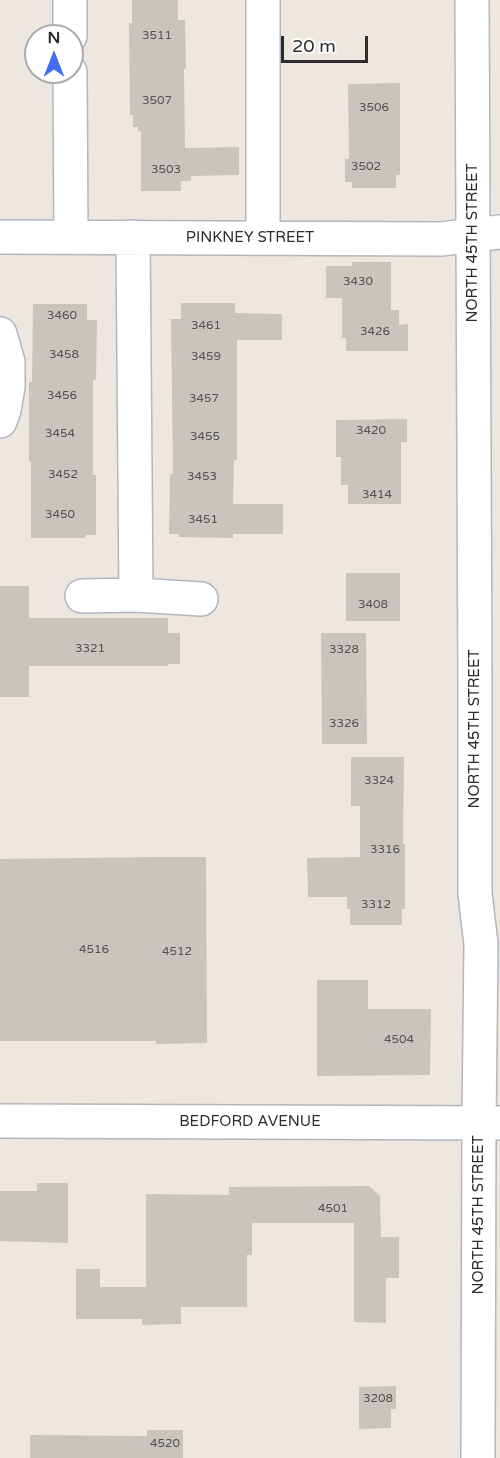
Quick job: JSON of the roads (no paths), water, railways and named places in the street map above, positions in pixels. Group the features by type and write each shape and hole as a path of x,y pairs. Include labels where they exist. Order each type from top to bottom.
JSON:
{"street":[{"path":"70,0 70,24"},
{"path":"263,0 263,238"},
{"name":"NORTH 45TH STREET","path":"472,0 487,234 488,683 474,894 490,947 489,1123 478,1458"},
{"path":"70,84 71,237"},
{"name":"PINKNEY STREET","path":"0,237 441,239 487,234"},
{"path":"133,237 136,595"},
{"path":"0,334 8,362 8,387 0,421"},
{"path":"82,596 136,595 201,599"},
{"name":"BEDFORD AVENUE","path":"0,1121 489,1123"}]}
